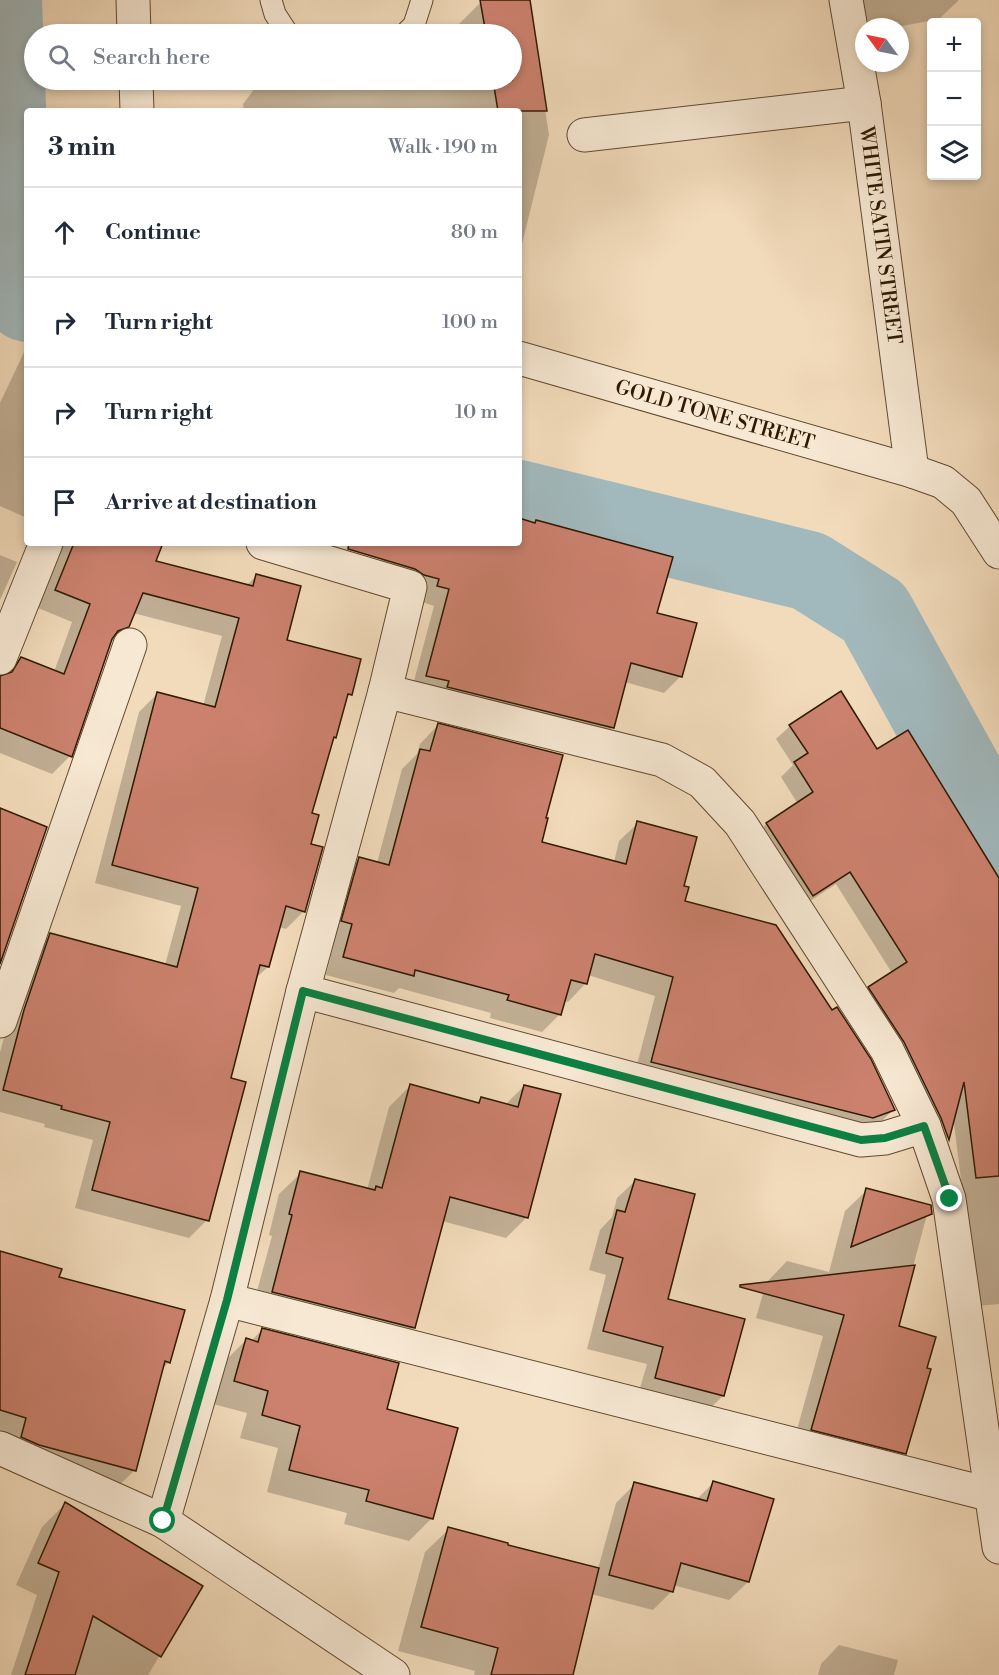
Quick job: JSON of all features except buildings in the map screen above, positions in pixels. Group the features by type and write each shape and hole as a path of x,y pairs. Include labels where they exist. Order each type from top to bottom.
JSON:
{"street":[{"path":"133,0 134,24"},
{"name":"WHITE SATIN STREET","path":"846,0 864,103 912,471"},
{"path":"136,90 137,108"},
{"path":"584,135 864,103"},
{"name":"GOLD TONE STREET","path":"522,359 912,471 943,482 966,501 999,552"},
{"path":"0,658 45,546"},
{"path":"163,1521 227,1300 303,991 385,692 410,587 273,546"},
{"path":"0,1021 130,645"},
{"path":"385,692 662,760 702,782 740,823 881,1040 924,1126 950,1199 999,1547"},
{"path":"303,991 861,1140 885,1138 924,1126"},
{"path":"227,1300 992,1495"},
{"path":"0,1448 163,1521 393,1675"}],"lane":[{"path":"271,0 275,14 282,24"},
{"path":"414,24 422,0"}],"waterway":[{"path":"2,0 13,293 24,300"},
{"path":"522,501 809,571 874,612 999,839"}],"route":[{"path":"163,1521 227,1300 303,991 861,1140 885,1138 924,1126 950,1199"}]}
